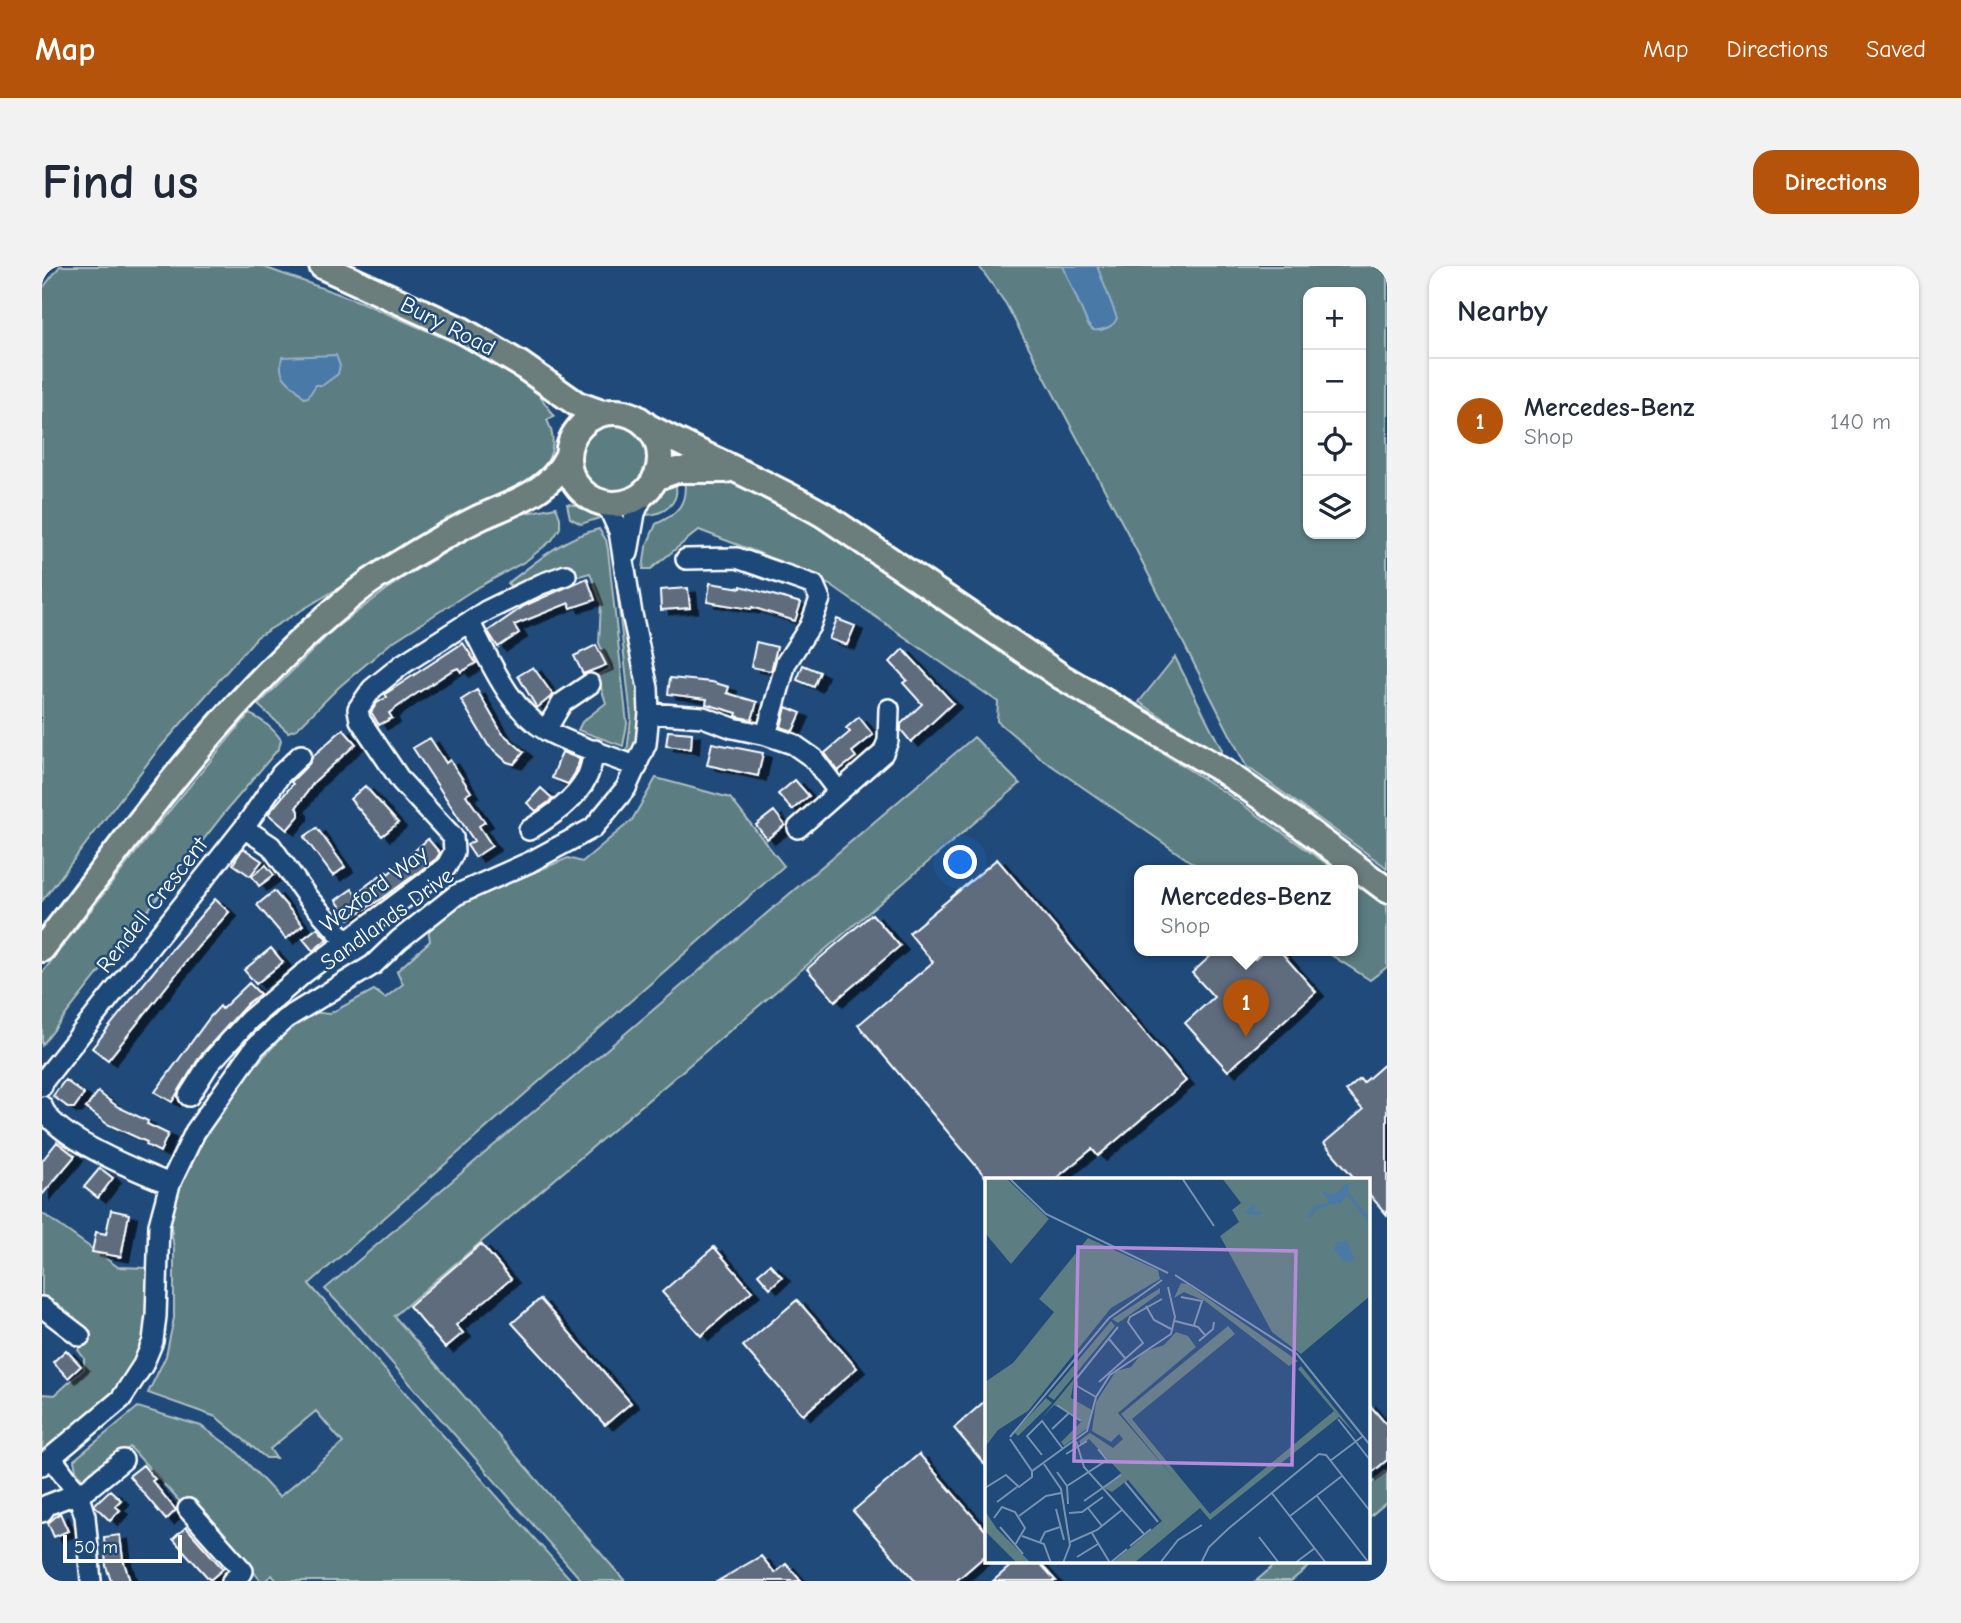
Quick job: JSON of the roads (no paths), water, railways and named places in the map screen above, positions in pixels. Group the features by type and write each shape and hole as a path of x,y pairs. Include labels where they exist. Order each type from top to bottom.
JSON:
{"main road":[{"name":"Bury Road","path":"322,266 462,330 577,404 603,413"},
{"name":"Bury Road","path":"532,373 568,426 569,450"},
{"path":"42,948 160,796 235,707 306,635 366,584 424,548 481,517 520,502 546,485 559,474 577,429 589,419 615,411 626,413 733,470 784,492 824,515 1062,677 1225,772 1354,865"},
{"path":"647,426 655,437 659,450 659,464 650,484"},
{"path":"569,450 574,481 596,500"},
{"path":"520,502 562,497 617,504 632,500 650,484 677,470 733,470"},
{"path":"1358,868 1387,890"}],"street":[{"name":"Sandlands Drive","path":"626,565 635,513 650,484"},
{"name":"Sandlands Drive","path":"47,1461 121,1399 144,1365 153,1341 159,1225 170,1184 195,1132 255,1047 285,1019 373,965 399,940 456,895 541,857 593,828 619,798 637,767 646,744 648,688 632,614 619,531 610,511 596,500"},
{"path":"686,559 737,558 814,585 820,599 810,626 786,663 766,735"},
{"name":"Wexford Way","path":"189,1096 245,1016 446,867 454,852 453,837 401,781 360,720 358,709 372,689 403,664 486,611 541,584 566,576"},
{"path":"470,623 501,681 520,709 546,730 637,767"},
{"path":"546,730 562,703 590,684"},
{"path":"798,828 883,753 888,741 889,709"},
{"path":"649,713 704,717 733,728 793,744 813,758 838,791"},
{"path":"529,830 549,818 574,794 587,777 595,750"},
{"name":"Rendell Crescent","path":"42,1086 44,1080 244,828 281,774 301,755"},
{"path":"244,828 271,846 308,898 346,941"},
{"path":"42,1106 56,1123 76,1139 130,1168 170,1184"},
{"path":"42,1307 80,1336"},
{"path":"42,1512 47,1505 86,1490 123,1460"},
{"path":"47,1461 78,1493 85,1516 91,1581"},
{"path":"188,1509 243,1572 232,1581"}],"water":[{"path":"1063,266 1097,266 1117,318 1113,324 1096,330 1088,325"},
{"path":"336,355 340,366 338,374 323,385 316,385 308,397 304,398 281,371 282,357"}],"place":[{"name":"Mercedes-Benz","path":"1246,1037"}]}
